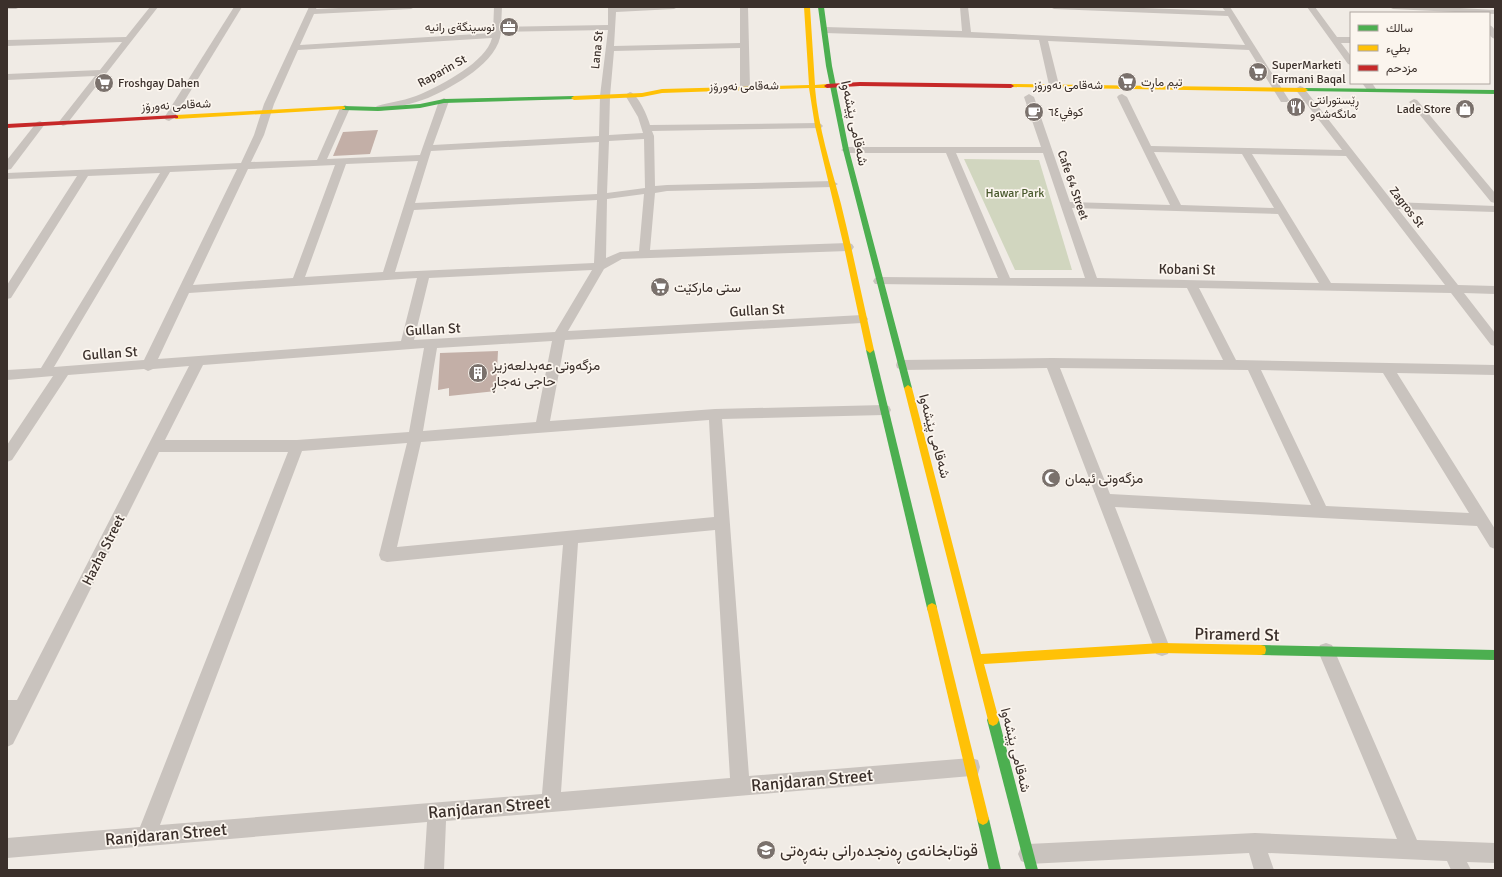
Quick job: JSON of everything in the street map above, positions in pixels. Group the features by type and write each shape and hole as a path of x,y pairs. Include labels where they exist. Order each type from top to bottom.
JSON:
{"main road":[{"name":"شەقامی پێشەوا","path":"807,7 812,87 824,96 846,150 902,365 923,460 978,659 1030,862"},
{"name":"شەقامی پێشەوا","path":"821,7 833,85 824,96 818,126 848,247 862,319 884,410 900,462 995,870"},
{"name":"شەقامی نەورۆز","path":"7,126 346,108 378,109 420,106 444,101 642,95 662,91 812,87 880,83 1277,89 1369,86 1495,92"},
{"name":"شەقامی نەورۆز","path":"642,95 648,98 662,99 749,98"},
{"name":"شەقامی نەورۆز","path":"346,108 381,100 424,96 444,101"},
{"path":"1280,99 1323,100"},
{"path":"1410,102 1429,102"},
{"name":"Piramerd St","path":"978,659 1162,648 1495,655"}],"street":[{"path":"7,7 16,7"},
{"path":"63,123 154,7"},
{"path":"169,118 238,7"},
{"path":"148,366 259,135 266,113 312,10 411,7"},
{"name":"Raparin St","path":"378,109 424,96 458,78 482,62 495,44 498,32 498,7"},
{"path":"612,9 674,7"},
{"path":"744,7 745,88"},
{"path":"964,7 967,34"},
{"path":"1054,7 1228,10 1277,89 1280,99"},
{"path":"1311,7 1350,61"},
{"path":"1393,7 1495,12"},
{"name":"Lana St","path":"600,266 605,96 612,27 612,9"},
{"path":"294,48 498,32 612,27"},
{"path":"825,30 967,34 1251,48"},
{"path":"1043,38 1054,85"},
{"path":"7,43 129,39"},
{"path":"1334,40 1350,40"},
{"path":"610,49 744,45"},
{"path":"7,77 103,72"},
{"name":"Zagros St","path":"1300,89 1495,342"},
{"path":"630,95 640,110 648,132 650,190 644,254"},
{"name":"Cafe 64 Street","path":"1029,97 1092,282"},
{"path":"1122,97 1177,208"},
{"path":"388,276 426,153 444,101"},
{"path":"1410,102 1495,200"},
{"path":"321,162 346,108"},
{"path":"7,167 40,124"},
{"path":"7,176 342,161 426,153 603,140 648,132 818,126"},
{"path":"1147,149 1349,153"},
{"path":"846,150 1047,150"},
{"path":"950,150 1005,281"},
{"path":"1246,152 1328,287"},
{"path":"297,282 342,161"},
{"path":"44,373 167,169"},
{"path":"7,295 84,173"},
{"path":"410,207 602,197 667,188 833,184"},
{"path":"1066,205 1281,211"},
{"path":"1389,205 1495,209"},
{"path":"185,289 388,276 600,266 620,256 644,254 848,247"},
{"path":"542,427 559,336 600,266"},
{"path":"406,345 424,275"},
{"name":"Kobani St","path":"879,281 1092,282 1495,290"},
{"path":"1191,284 1232,365"},
{"name":"Gullan St","path":"7,375 148,366 406,345 862,319"},
{"path":"431,344 415,437 387,555 722,523"},
{"name":"Hazha Street","path":"7,738 15,708 155,446 198,361"},
{"path":"1052,363 1162,648"},
{"path":"902,365 1052,363 1495,370"},
{"path":"1252,366 1322,512"},
{"path":"1388,369 1495,542"},
{"path":"7,456 63,372"},
{"path":"155,446 297,446 715,414 884,410"},
{"path":"715,414 740,786"},
{"path":"146,836 297,446"},
{"path":"1105,500 1481,520"},
{"path":"551,802 571,537"},
{"path":"1326,651 1411,850"},
{"name":"Ranjdaran Street","path":"7,848 971,767"},
{"path":"434,870 437,811"},
{"path":"1255,843 1264,870"},
{"path":"1030,862 1255,843 1495,853"},
{"path":"1453,851 1461,870"}],"green space":[{"name":"Hawar Park","path":"964,159 1039,160 1072,270 1015,270"}],"building":[{"path":"378,130 370,154 333,156 343,132"},
{"name":"مزگەوتی عەبدلعەزیز حاجی نەجاڕ","path":"498,351 496,391 449,396 449,388 438,390 440,353"}],"traffic: fast":[{"path":"821,7 829,66 846,150 908,388"},
{"path":"1305,90 1495,92"},
{"path":"343,108 378,109 420,106 444,101 574,98"},
{"path":"870,350 932,608"},
{"path":"1261,650 1495,655"},
{"path":"993,720 1032,870"},
{"path":"983,819 995,870"}],"traffic: slow":[{"path":"807,7 813,97 818,126 848,247 870,350"},
{"path":"574,98 642,95 662,91 827,86"},
{"path":"1011,86 1305,90"},
{"path":"176,117 343,108"},
{"path":"908,388 993,720"},
{"path":"932,608 983,819"},
{"path":"978,659 1162,648 1261,650"}],"traffic: jam":[{"path":"827,86 860,84 1011,86"},
{"path":"7,126 176,117"}],"place":[{"name":"نوسينگةى رانيه","path":"509,27"},
{"name":"SuperMarketi Farmani Baqal","path":"1258,72"},
{"name":"تیم ماڕت","path":"1127,82"},
{"name":"Froshgay Dahen","path":"104,83"},
{"name":"ڕێستورانتی مانگەشەو","path":"1296,107"},
{"name":"Lade Store","path":"1465,109"},
{"name":"كوفي٦٤","path":"1034,112"},
{"name":"ستی مارکێت","path":"660,287"},
{"name":"مزگەوتی عەبدلعەزیز حاجی نەجاڕ","path":"478,373"},
{"name":"مزگەوتی ئیمان","path":"1051,478"},
{"name":"قوتابخانەی ڕەنجدەرانی بنەڕەتی","path":"766,850"}]}
